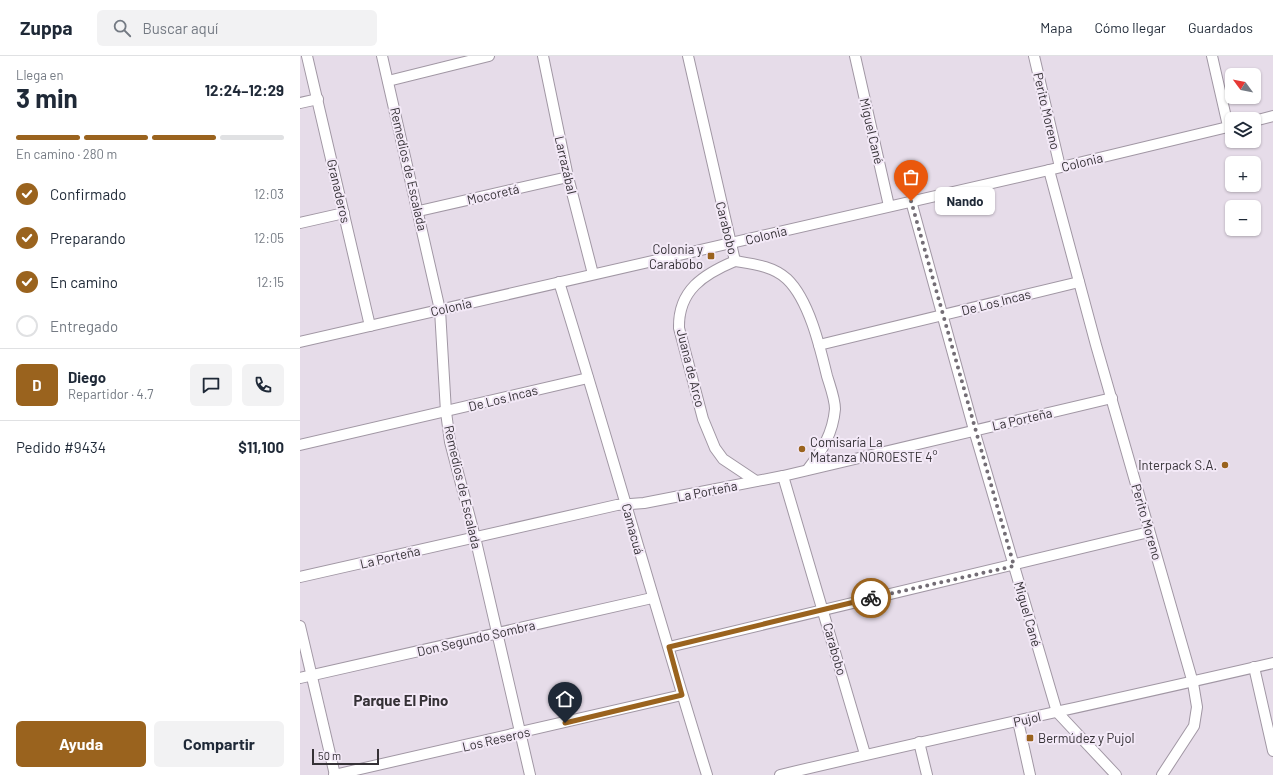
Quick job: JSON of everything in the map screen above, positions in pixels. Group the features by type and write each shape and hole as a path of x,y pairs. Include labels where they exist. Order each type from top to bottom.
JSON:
{"street":[{"name":"Granaderos","path":"307,56 370,326"},
{"name":"Remedios de Escalada","path":"382,56 419,211 440,310 446,412 450,442 475,538 530,775"},
{"path":"388,81 489,56"},
{"name":"Larrazábal","path":"542,56 568,177 593,274"},
{"name":"Carabobo","path":"688,56 735,260 756,264 771,269 786,278 795,288 803,302 819,345 835,407 833,421 827,440 820,453 808,469"},
{"name":"Miguel Cané","path":"855,56 889,206"},
{"name":"Perito Moreno","path":"1034,56 1060,167"},
{"path":"1212,56 1226,112"},
{"path":"300,103 318,99"},
{"path":"1261,119 1273,116"},
{"name":"Colonia","path":"300,342 593,274 731,244 1225,127"},
{"name":"Perito Moreno","path":"1049,170 1079,282 1193,683 1197,707 1194,726 1162,775"},
{"name":"Mocoretá","path":"419,211 568,177"},
{"name":"Miguel Cané","path":"911,201 974,430 1057,712 1116,775"},
{"path":"300,223 344,213"},
{"name":"Juana de Arco","path":"735,260 703,277 691,290 683,302 679,316 679,328 714,448 723,459 756,481"},
{"name":"Camacuá","path":"559,282 627,505 652,598 669,647 707,775"},
{"name":"De Los Incas","path":"819,345 1079,282"},
{"name":"De Los Incas","path":"300,445 588,378"},
{"name":"La Porteña","path":"300,577 627,505 783,476 1112,398"},
{"name":"Carabobo","path":"783,476 824,609 865,754"},
{"path":"669,647 824,609 1014,566 1150,532"},
{"name":"Don Segundo Sombra","path":"300,678 652,598"},
{"path":"300,626 334,775"},
{"name":"Pujol","path":"780,775 824,770 865,754 1193,683 1273,663"},
{"path":"1254,667 1273,751"},
{"name":"Los Reseros","path":"334,775 682,695"},
{"path":"1018,721 1030,775"},
{"path":"919,742 927,775"}],"way so far":[{"path":"871,598 1014,566 970,416 911,201"}],"place":[{"name":"Nando","path":"911,201"},
{"name":"Colonia y Carabobo","path":"711,256"},
{"name":"Comisaría La Matanza NOROESTE 4°","path":"802,449"},
{"name":"Interpack S.A.","path":"1225,465"},
{"name":"Bermúdez y Pujol","path":"1030,738"}],"district":[{"name":"Parque El Pino","path":"401,701"}],"route":[{"path":"565,723 682,695 669,647 871,598"}]}
